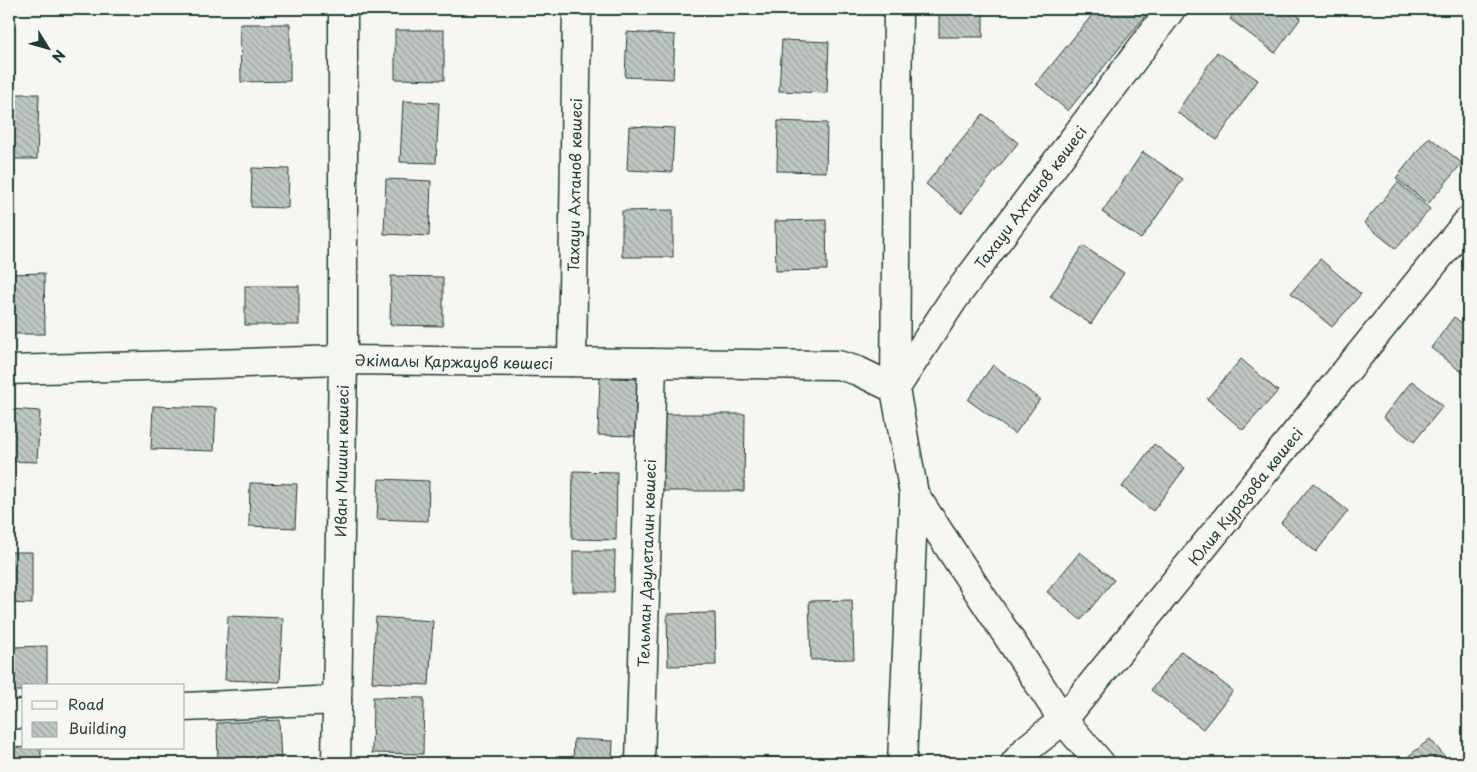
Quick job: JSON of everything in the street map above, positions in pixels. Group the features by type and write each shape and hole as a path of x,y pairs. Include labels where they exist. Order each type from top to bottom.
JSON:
{"street":[{"name":"Иван Мишин көшесі","path":"336,763 343,360 343,9"},
{"name":"Тахауи Ахтанов көшесі","path":"572,362 577,9"},
{"path":"898,9 895,389 914,494 902,763"},
{"name":"Тахауи Ахтанов көшесі","path":"895,389 954,300 1171,9"},
{"name":"Юлия Куразова көшесі","path":"1015,763 1028,748 1064,720 1468,221"},
{"name":"Әкімалы Қаржауов көшесі","path":"9,370 343,360 838,365 858,371 895,389"},
{"name":"Тельман Дәулеталин көшесі","path":"640,763 652,363"},
{"path":"914,494 1064,720 1100,763"},
{"path":"185,707 336,700"},
{"path":"9,715 22,714"}],"building":[{"path":"939,9 983,9 983,37 939,37"},
{"path":"1097,9 1151,9 1068,111 1036,84"},
{"path":"1237,9 1289,9 1301,18 1275,53 1230,19"},
{"path":"240,24 290,24 290,81 241,82"},
{"path":"395,30 444,30 444,80 395,79"},
{"path":"627,32 675,35 673,79 625,77"},
{"path":"782,40 829,42 827,93 779,91"},
{"path":"1217,52 1258,80 1217,140 1177,112"},
{"path":"9,94 39,94 37,159 9,159"},
{"path":"403,101 439,103 436,163 400,162"},
{"path":"983,114 1018,143 961,213 926,184"},
{"path":"778,121 827,123 826,172 777,171"},
{"path":"629,126 674,128 672,172 627,170"},
{"path":"1429,137 1462,163 1428,204 1396,178"},
{"path":"1143,152 1183,179 1141,239 1102,212"},
{"path":"252,168 289,169 288,208 251,207"},
{"path":"386,179 431,181 429,236 384,234"},
{"path":"1398,182 1430,209 1396,249 1364,223"},
{"path":"673,210 673,257 622,257 622,211"},
{"path":"826,220 827,270 776,271 775,221"},
{"path":"1083,246 1124,273 1091,324 1050,297"},
{"path":"1320,259 1361,294 1332,327 1291,293"},
{"path":"44,273 45,334 9,334 9,274"},
{"path":"391,276 443,277 443,326 390,325"},
{"path":"245,286 299,286 299,325 245,325"},
{"path":"1454,317 1468,328 1468,377 1431,348"},
{"path":"1241,359 1278,391 1243,430 1207,399"},
{"path":"993,365 1040,399 1015,434 968,400"},
{"path":"600,377 637,379 635,436 598,435"},
{"path":"1412,381 1443,406 1414,442 1383,417"},
{"path":"153,406 216,408 214,451 151,449"},
{"path":"9,409 40,411 37,462 9,461"},
{"path":"663,414 745,414 744,491 662,491"},
{"path":"1154,444 1185,468 1153,511 1122,487"},
{"path":"573,471 617,472 616,540 572,539"},
{"path":"379,479 429,481 428,521 377,519"},
{"path":"250,483 297,484 295,528 249,526"},
{"path":"1313,483 1348,511 1316,552 1281,523"},
{"path":"573,551 615,551 614,592 573,592"},
{"path":"9,552 32,552 32,604 9,603"},
{"path":"1080,552 1114,580 1081,620 1047,592"},
{"path":"852,600 854,659 811,660 809,601"},
{"path":"715,613 716,665 668,666 667,614"},
{"path":"228,616 283,618 280,682 225,680"},
{"path":"376,617 433,621 429,685 372,682"},
{"path":"47,646 47,684 22,684 22,691 13,691 13,647"},
{"path":"1181,651 1233,691 1203,729 1151,690"},
{"path":"373,697 424,698 423,754 372,753"},
{"path":"279,720 281,763 218,763 217,723"},
{"path":"574,739 613,741 612,763 573,763"},
{"path":"1430,739 1450,763 1400,763"},
{"path":"9,747 22,747 22,750 41,750 41,763 9,763"},
{"path":"708,756 708,763 665,763 665,758"},
{"path":"766,757 845,759 845,763 766,763"}]}
